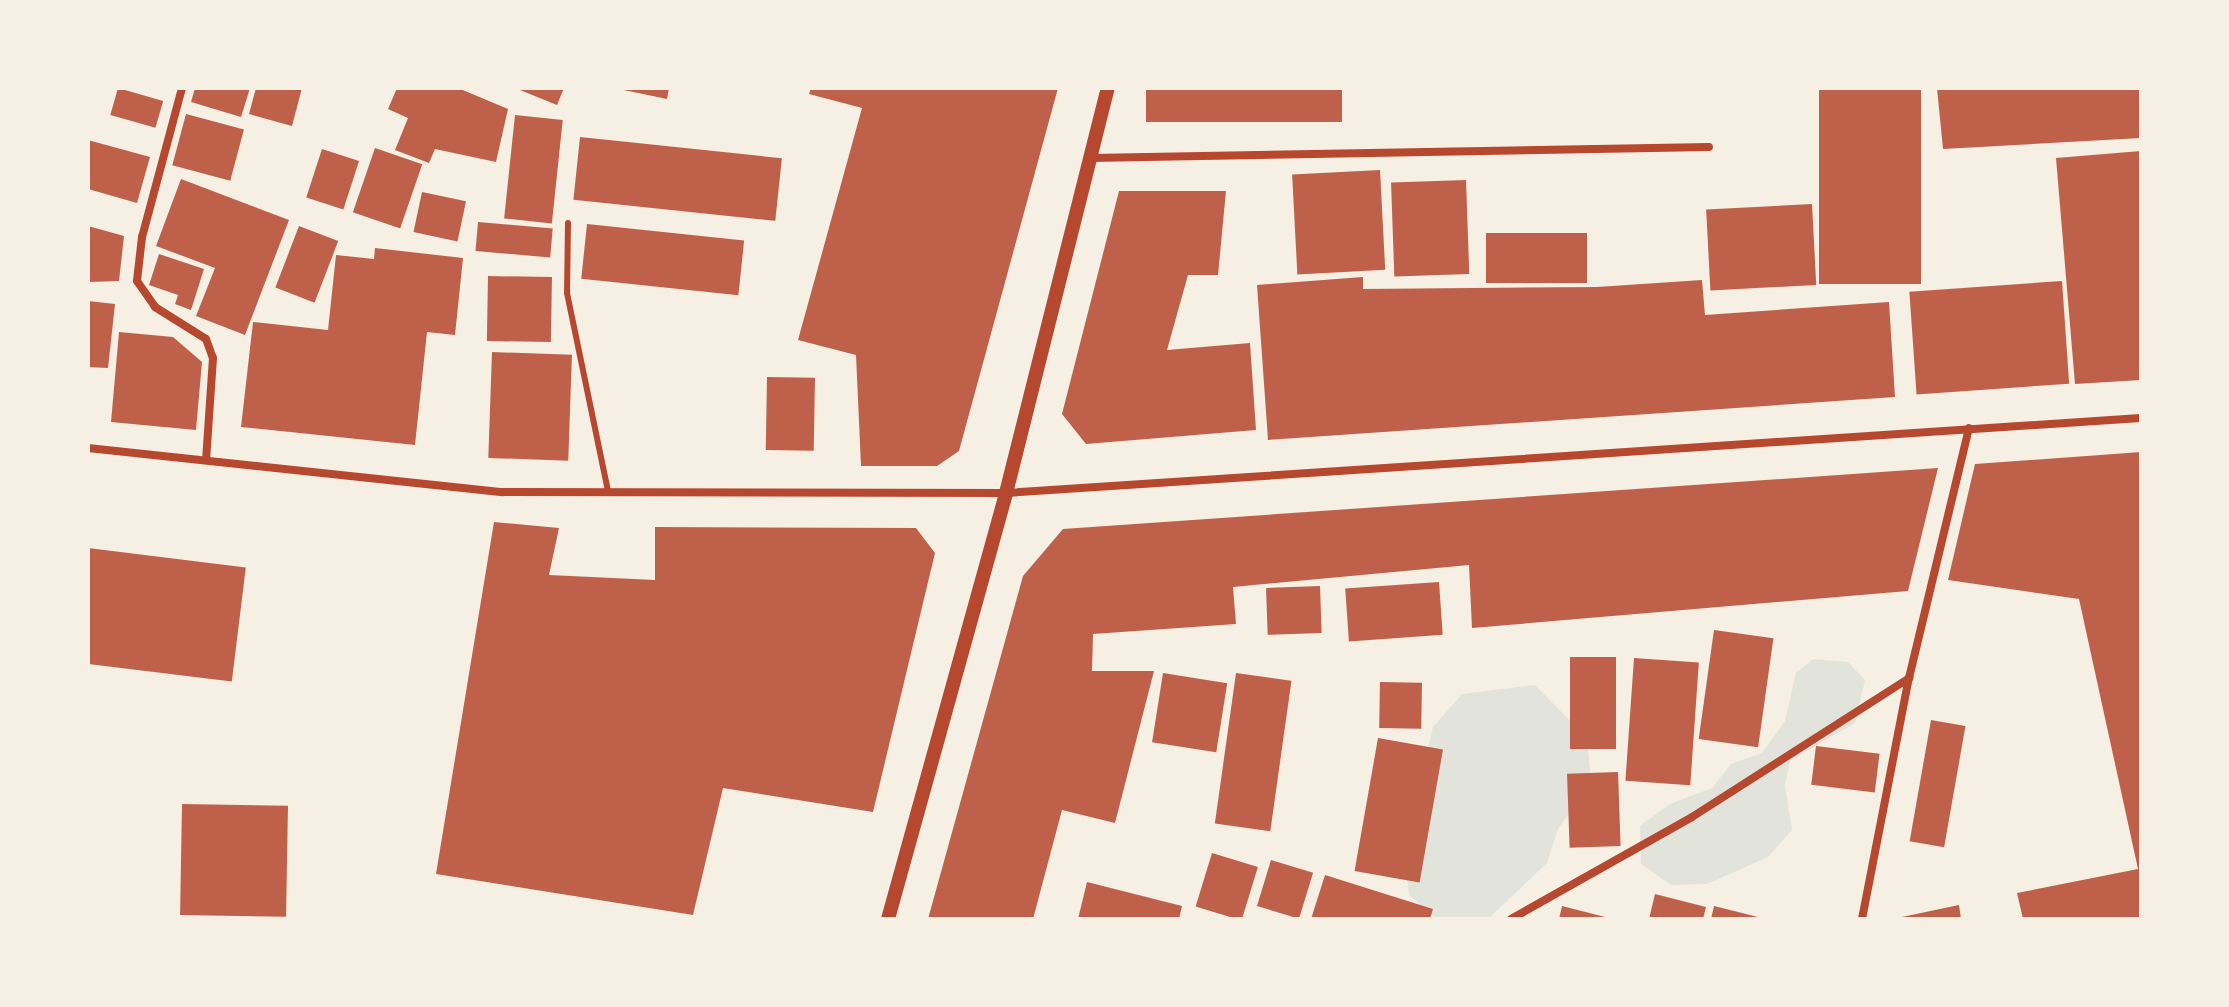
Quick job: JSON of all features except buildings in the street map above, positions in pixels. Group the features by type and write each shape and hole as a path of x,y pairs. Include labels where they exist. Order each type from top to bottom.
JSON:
{"street":[{"path":"182,88 142,237 137,281 155,307 206,339 213,358 206,460"},
{"path":"888,919 1006,493 1108,88"},
{"path":"1091,158 1709,147"},
{"path":"88,448 503,492 1006,493 2141,418"},
{"path":"1862,919 1909,678 1969,428"},
{"path":"1511,919 1692,817 1909,678"}],"lane":[{"path":"568,223 567,293 608,491"}],"shaded area":[{"path":"1813,659 1848,662 1865,680 1855,723 1790,761 1785,785 1792,830 1768,857 1707,884 1671,885 1641,864 1640,826 1670,804 1712,788 1731,764 1762,753 1785,721 1796,673"},
{"path":"1535,685 1587,738 1591,782 1558,829 1547,863 1488,919 1437,919 1409,895 1404,851 1433,727 1462,694"}]}
